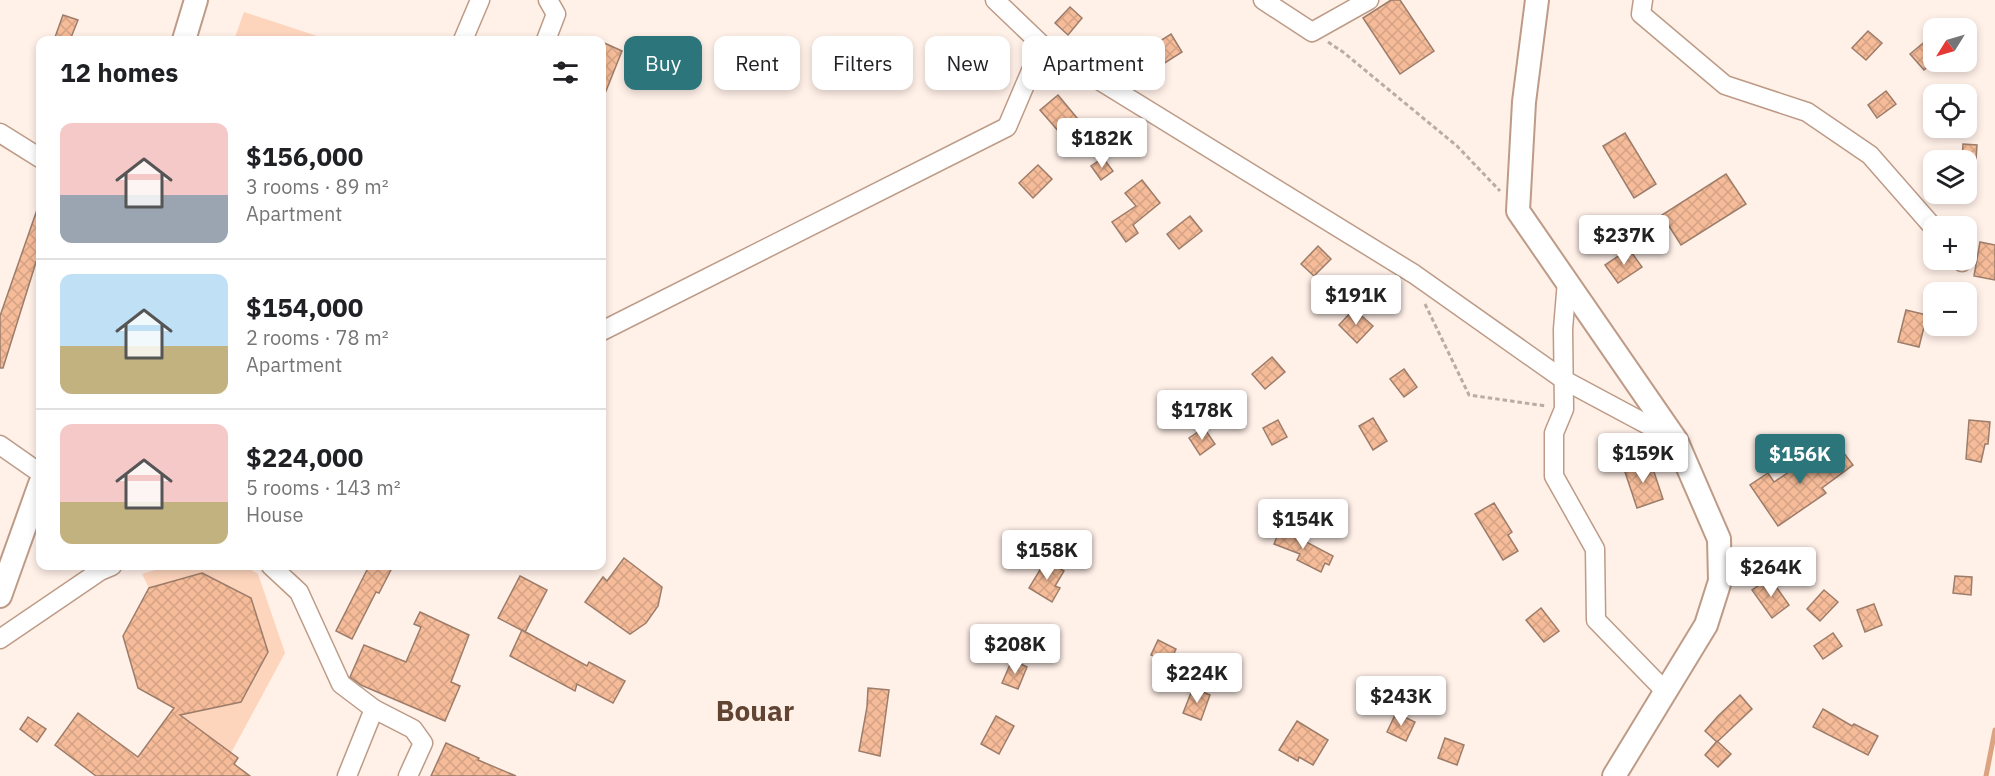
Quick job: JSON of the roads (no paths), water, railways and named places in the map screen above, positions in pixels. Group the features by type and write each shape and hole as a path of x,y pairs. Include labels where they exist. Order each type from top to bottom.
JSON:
{"street":[{"path":"185,36 196,0"},
{"path":"465,36 480,0"},
{"path":"548,0 556,14 548,36"},
{"path":"995,0 1033,36"},
{"path":"1263,0 1311,32 1369,0"},
{"path":"1538,0 1524,102 1518,211 1676,440 1719,539 1720,581 1706,625 1614,776"},
{"path":"1643,0 1641,15 1725,85 1807,112 1870,155 1923,216"},
{"path":"606,329 1007,127 1023,90"},
{"path":"1115,90 1414,274 1564,380 1676,440"},
{"path":"0,133 36,156"},
{"path":"1567,281 1563,329 1564,409 1554,433 1554,476 1595,549 1596,620 1666,692"},
{"path":"0,445 36,470"},
{"path":"0,596 36,495"},
{"path":"0,639 102,570"},
{"path":"275,570 299,592 341,684 374,709 413,729 423,743 408,776"},
{"path":"348,776 374,709"}],"waterway":[{"path":"1986,776 1995,730"}],"district":[{"name":"Bouar","path":"755,710"}]}
